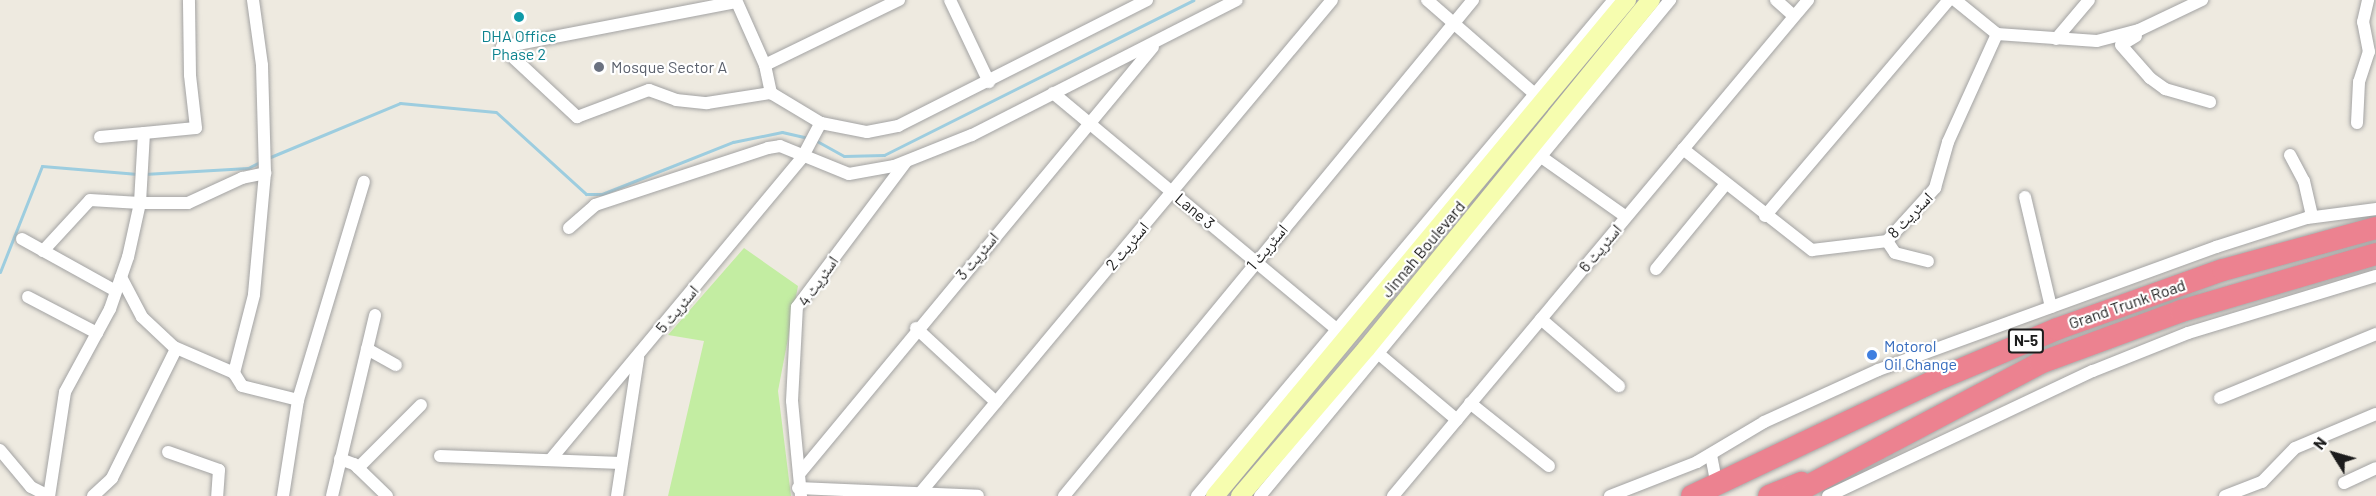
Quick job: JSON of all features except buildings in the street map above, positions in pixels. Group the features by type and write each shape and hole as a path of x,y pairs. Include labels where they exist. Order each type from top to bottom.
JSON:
{"highway":[{"name":"Grand Trunk Road","path":"1692,496 1724,491 1879,408 2057,328 2223,270 2376,228"},
{"name":"Grand Trunk Road","path":"1789,496 2040,363 2181,311 2376,254"},
{"path":"1769,496 1837,470"}],"street":[{"path":"100,137 196,128 190,75 189,0"},
{"path":"234,373 254,295 266,164 262,65 253,0"},
{"path":"765,65 899,0"},
{"path":"950,0 988,82"},
{"path":"771,93 765,65 736,1 502,47 578,117 649,90 676,99 707,103 771,93 819,126 880,131 988,82 1147,0"},
{"path":"569,228 595,205 755,150 780,146 805,153 849,174 878,171 908,161 972,135 1237,0"},
{"name":"اسٹریٹ 2","path":"921,492 1332,0"},
{"path":"1427,0 1536,95"},
{"name":"اسٹریٹ 1","path":"1064,496 1255,261 1473,0"},
{"path":"1197,496 1295,391 1337,330 1614,0"},
{"name":"Jinnah Boulevard","path":"1215,496 1295,391 1406,270 1627,0"},
{"path":"1776,0 1794,16"},
{"name":"اسٹریٹ 6","path":"1393,496 1808,0"},
{"path":"1765,216 1949,0"},
{"path":"1955,0 1997,34 2097,41 2139,30 2202,0"},
{"path":"2056,39 2089,0"},
{"path":"2357,123 2359,82 2369,51 2363,22 2368,0"},
{"path":"1260,496 1322,411 1379,354 1540,156 1659,2"},
{"name":"Jinnah Boulevard","path":"1240,496 1322,411 1421,283 1659,2"},
{"path":"2139,30 2121,45 2141,64 2146,75 2165,89 2210,102"},
{"name":"اسٹریٹ 8","path":"1683,149 1725,185 1812,250 1887,241 1935,188 1948,142 1997,34"},
{"name":"اسٹریٹ 3","path":"800,473 916,328 1157,42"},
{"name":"Lane 3","path":"1053,93 1337,330"},
{"name":"اسٹریٹ 5","path":"551,459 805,153 819,126"},
{"path":"0,450 31,487 49,496 65,392 97,333 121,277 140,203 144,133"},
{"path":"2290,155 2304,181 2312,217"},
{"path":"1540,156 1626,217"},
{"name":"اسٹریٹ 4","path":"799,492 800,473 792,401 797,307 908,161"},
{"path":"43,251 90,200 188,203 266,164"},
{"path":"283,496 298,400 364,182"},
{"path":"1656,269 1725,185"},
{"path":"2025,197 2051,307"},
{"path":"1610,496 1712,455 1764,422 1852,380 2051,307 2312,217 2376,208"},
{"path":"22,239 116,291"},
{"path":"1887,241 1895,252 1928,261"},
{"path":"1406,270 1421,283"},
{"path":"1828,496 2051,389 2188,333 2376,276"},
{"path":"121,277 142,316 176,349 234,373 242,386 298,400"},
{"path":"28,297 97,333"},
{"path":"2181,311 2188,333"},
{"path":"332,496 375,315"},
{"path":"1541,319 1619,386"},
{"path":"916,328 996,402"},
{"path":"2220,398 2376,334"},
{"path":"93,496 112,478 176,349"},
{"path":"367,349 396,365"},
{"path":"1379,354 1457,420"},
{"path":"617,496 638,356"},
{"path":"1470,404 1549,466"},
{"path":"358,468 422,405"},
{"path":"2225,496 2262,482 2285,457 2305,442 2376,414"},
{"path":"168,453 216,468 220,474 217,496"},
{"path":"1712,455 1724,491"},
{"path":"440,456 621,463"},
{"path":"340,459 358,468 387,496"},
{"path":"2344,483 2376,468"},
{"path":"799,492 921,492 978,496"}],"green space":[{"path":"744,248 798,286 778,391 791,496 668,496 704,341 668,335"}],"waterway":[{"path":"815,140 844,156 884,155 1193,0"},
{"path":"268,158 400,103 496,112 586,194 602,194 733,142 782,132 809,138"},
{"path":"144,174 248,168 262,161"},
{"path":"0,272 42,166 138,174"}],"place":[{"name":"DHA Office Phase 2","path":"519,17"},
{"name":"Mosque Sector A","path":"599,67"},
{"name":"Motorol Oil Change","path":"1872,355"}]}
